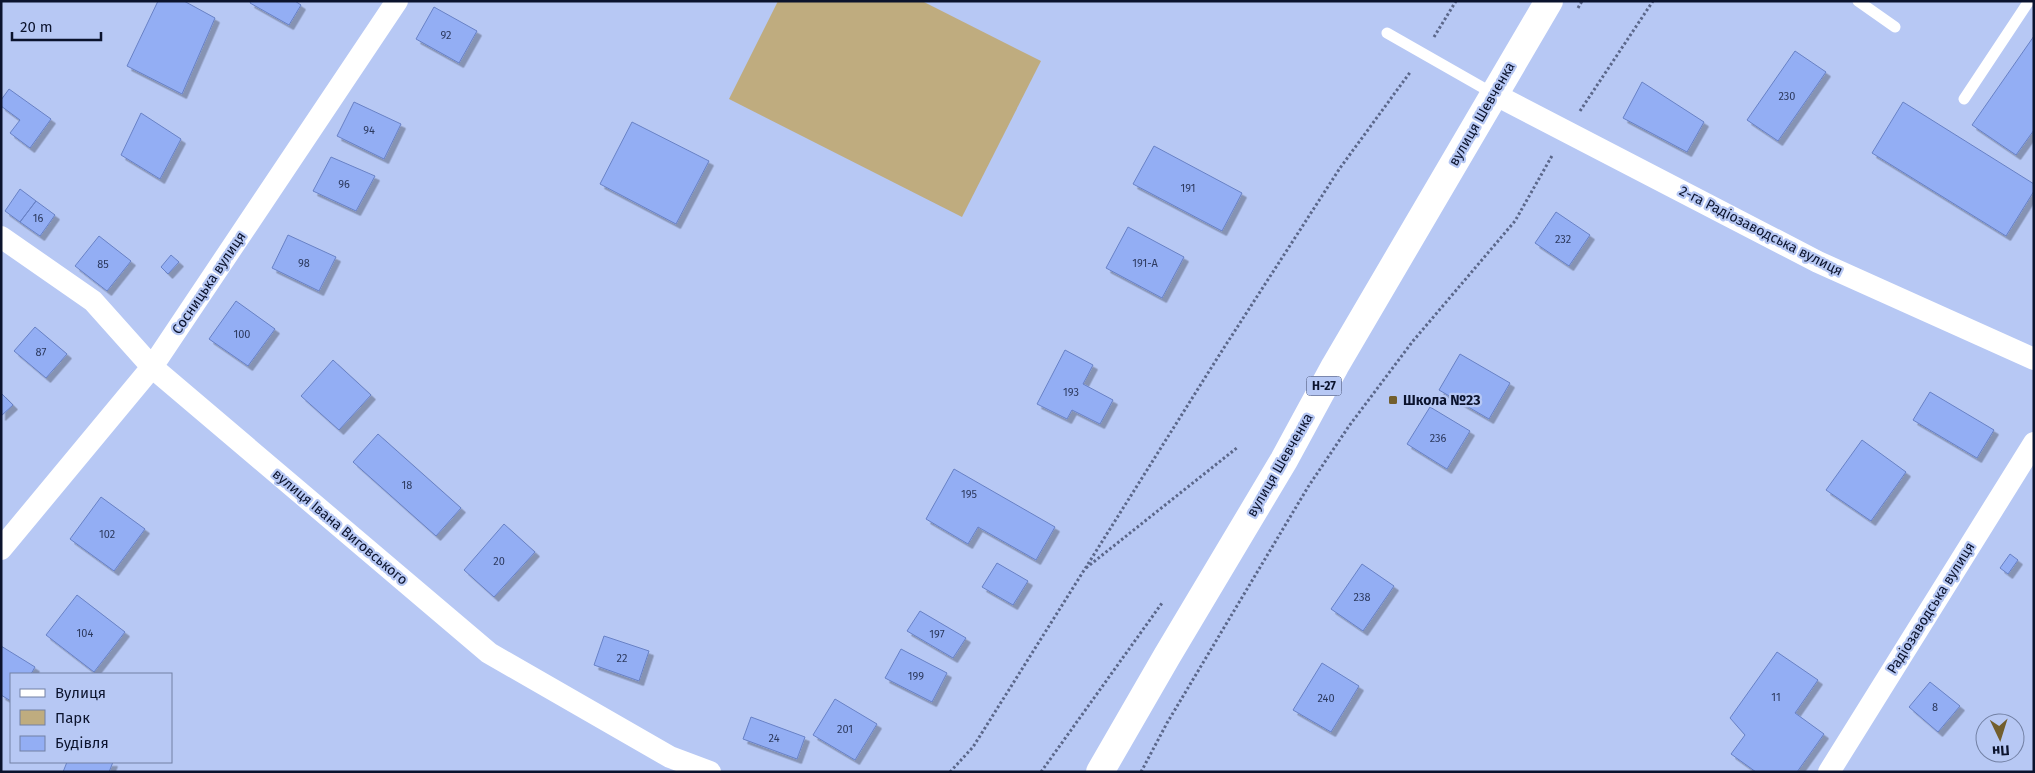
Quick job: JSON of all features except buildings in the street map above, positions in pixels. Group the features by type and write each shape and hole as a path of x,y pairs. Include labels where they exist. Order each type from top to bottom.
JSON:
{"main road":[{"name":"вулиця Шевченка","path":"1100,772 1284,460 1335,366 1549,1"}],"street":[{"name":"Сосницька вулиця","path":"1,550 152,367 397,1"},
{"name":"2-га Радіозаводська вулиця","path":"1494,94 1818,262 2034,358"},
{"name":"вулиця Івана Виговського","path":"1,237 93,301 152,367 489,652 670,757 710,772"},
{"name":"Радіозаводська вулиця","path":"1829,772 2034,443"}],"lane":[{"path":"1858,1 1895,27"},
{"path":"1964,99 2029,1"},
{"path":"1387,33 1494,94"}],"path":[{"path":"950,772 973,746 1218,357 1340,168 1423,54 1456,1"},
{"path":"1141,772 1167,722 1308,487 1349,426 1413,341 1515,221 1566,131 1653,1"},
{"path":"1084,570 1238,447"}],"green space":[{"path":"778,1 922,1 1041,61 962,217 729,99"}],"place":[{"name":"Школа №23","path":"1393,400"}]}
